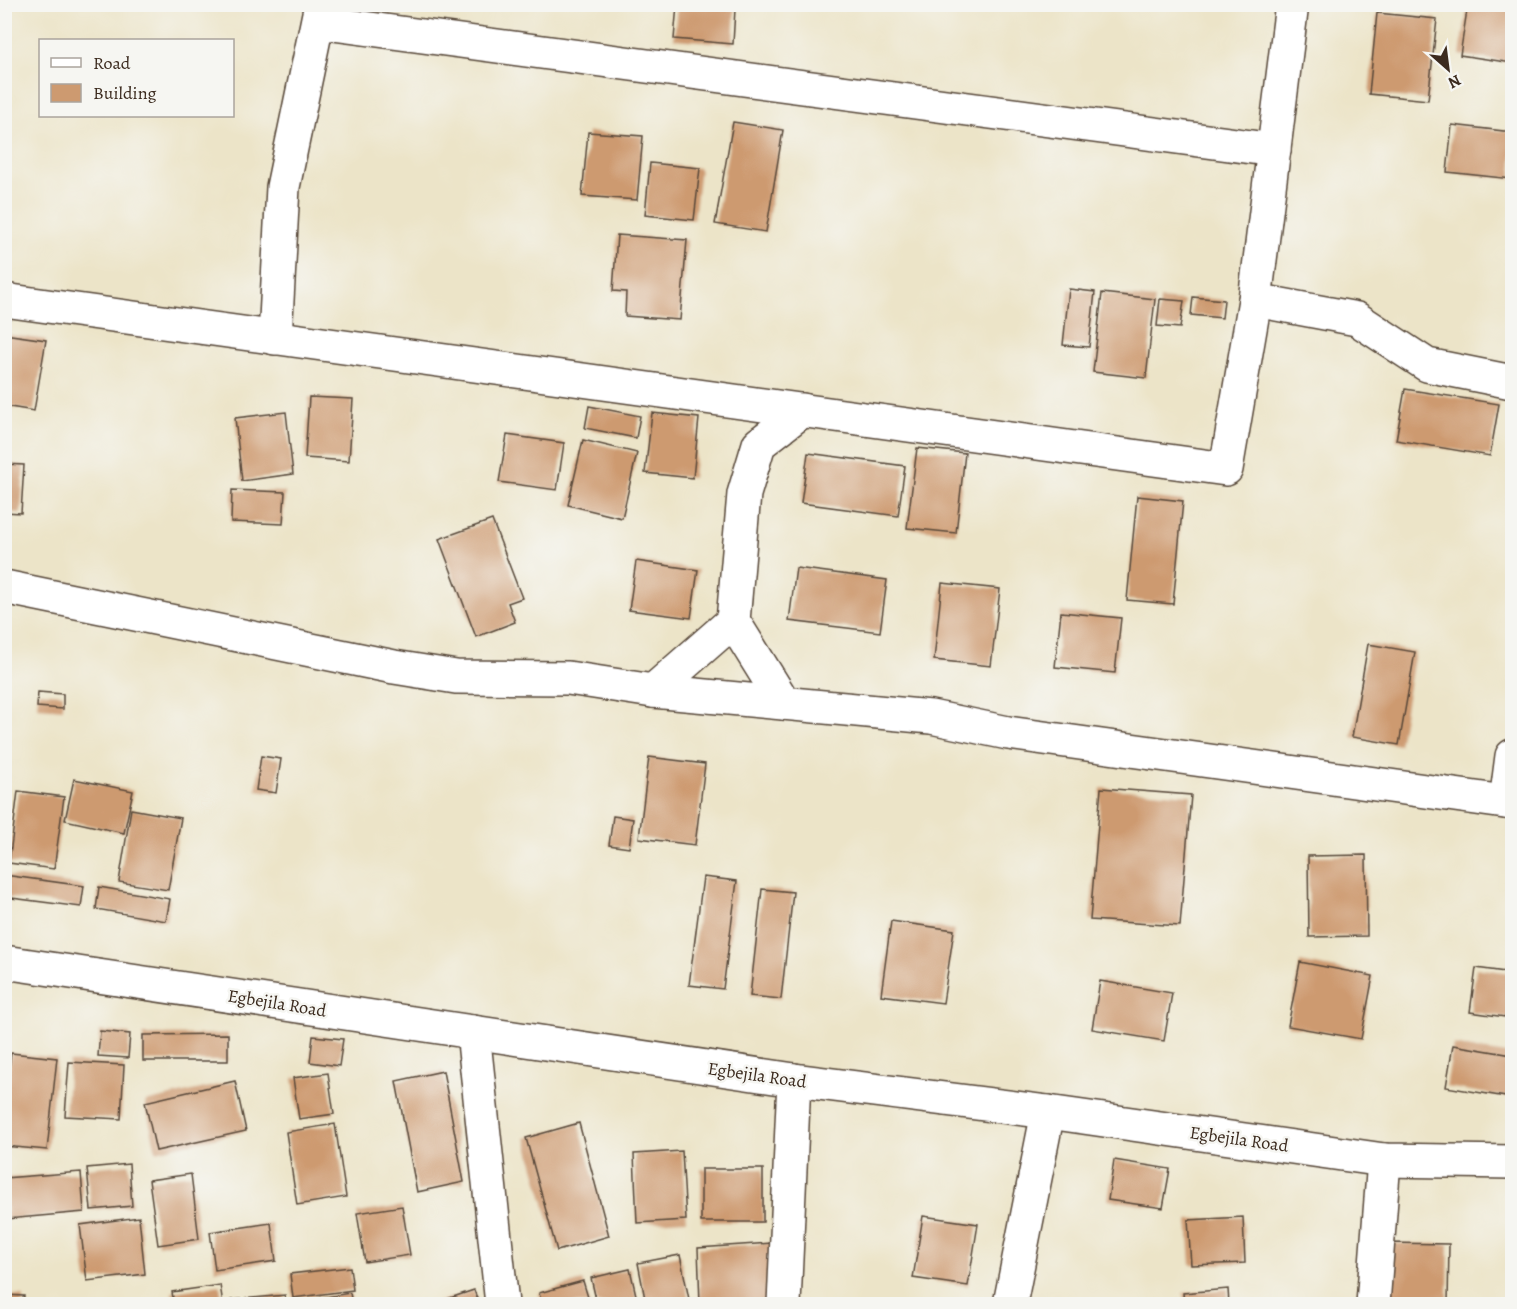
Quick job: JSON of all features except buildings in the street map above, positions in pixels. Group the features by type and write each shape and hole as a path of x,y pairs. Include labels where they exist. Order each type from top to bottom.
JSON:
{"street":[{"path":"4,300 1226,469 1255,300 1292,4"},
{"path":"275,338 283,187 319,13 1274,150"},
{"path":"1255,300 1357,319 1427,365 1512,382"},
{"path":"723,399 759,444"},
{"path":"784,703 733,621 744,494 759,444 803,410"},
{"path":"4,587 394,667 456,677 568,678 653,691 930,717 1008,734 1509,803 1512,756"},
{"path":"653,691 733,621"},
{"name":"Egbejila Road","path":"4,962 794,1080 1048,1112 1384,1160 1512,1162"},
{"path":"472,1032 502,1305"},
{"path":"784,1305 794,1080"},
{"path":"1010,1305 1048,1112"},
{"path":"1373,1305 1384,1160"}]}
